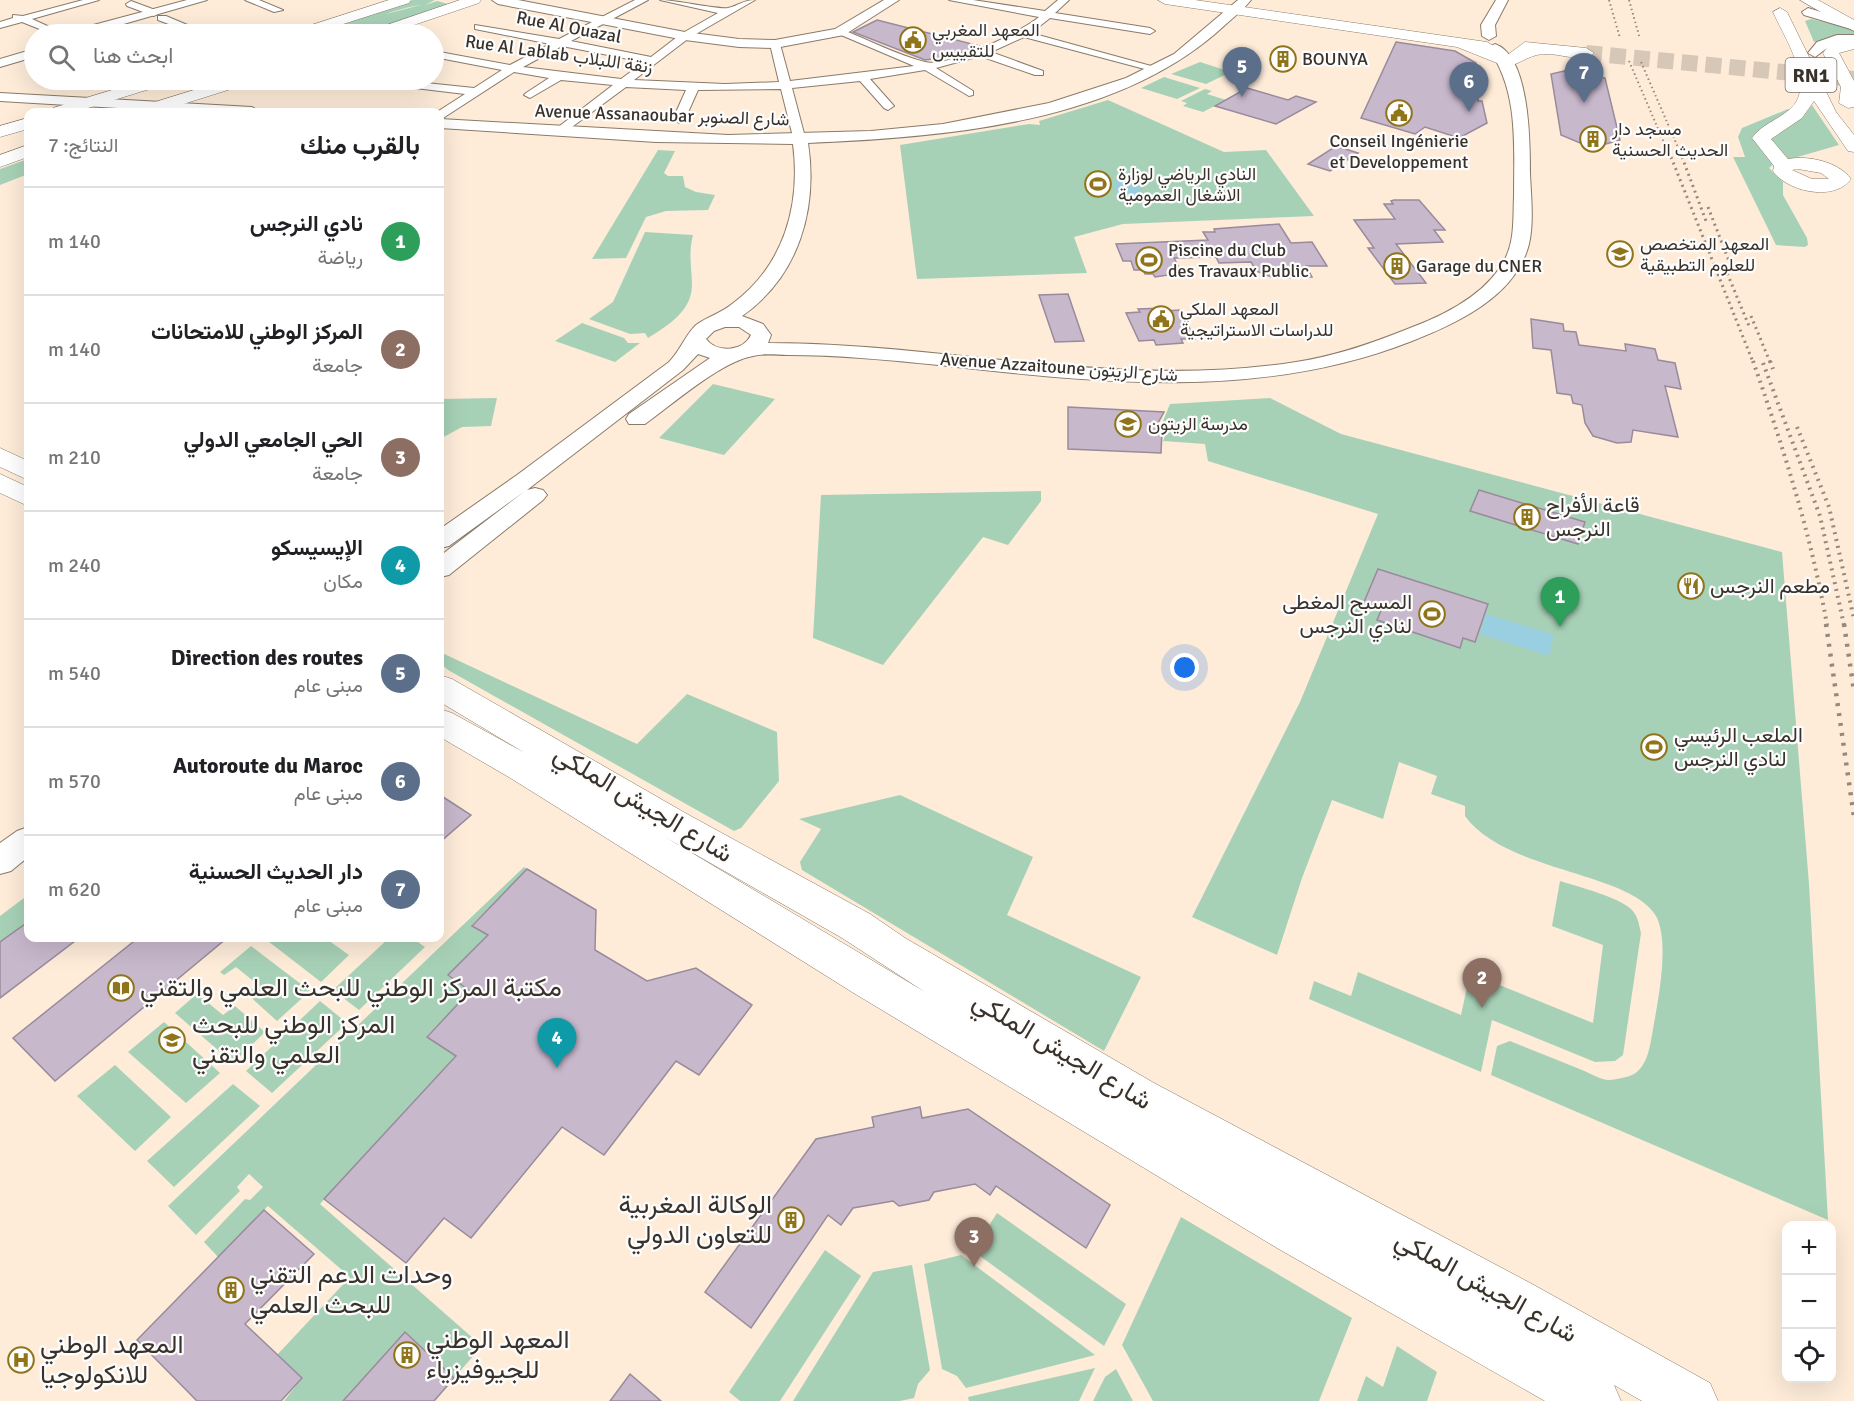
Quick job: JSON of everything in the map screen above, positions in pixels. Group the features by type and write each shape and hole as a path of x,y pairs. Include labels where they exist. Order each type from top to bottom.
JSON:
{"main road":[{"path":"329,24 404,0"},
{"path":"403,24 474,0"},
{"path":"1165,0 1240,4"},
{"path":"1221,0 1493,43 1525,51 1546,49 1586,53"},
{"path":"1792,6 1853,35 1835,48 1832,53 1849,87 1851,105"},
{"name":"RN1","path":"1792,6 1799,24 1838,93 1851,105"},
{"name":"RN1","path":"1792,6 1810,74 1828,113 1851,144"},
{"path":"1432,35 1463,31 1493,43"},
{"path":"1432,35 1463,46 1493,43"},
{"path":"1791,164 1761,138 1803,108 1810,89 1810,74"},
{"path":"71,108 128,90"},
{"path":"154,108 210,90"},
{"path":"0,132 24,124"},
{"path":"1851,144 1791,164 1782,171 1791,178 1820,185 1840,182 1840,177 1833,171 1833,165 1843,158 1854,155"},
{"path":"0,161 24,152"},
{"path":"0,456 24,470"},
{"path":"0,482 24,496"},
{"name":"شارع الجيش الملكي","path":"444,689 674,824 856,926 1294,1231 1596,1401"},
{"name":"شارع الجيش الملكي","path":"444,724 524,769 866,979 1515,1301 1692,1401"}],"street":[{"path":"0,25 94,0"},
{"path":"250,0 278,10"},
{"path":"498,0 685,36 739,43 775,44 839,32 893,0"},
{"path":"444,113 512,68 643,0"},
{"path":"665,0 728,12"},
{"path":"561,131 685,36 750,0"},
{"path":"954,0 1150,31"},
{"name":"Rue Al Lablab زنقة اللبلاب","path":"444,56 559,76 693,88 863,78 927,67 980,52 1023,34 1064,0"},
{"path":"1493,43 1503,0"},
{"path":"119,24 207,2"},
{"path":"131,4 180,24"},
{"name":"Avenue Assanaoubar شارع الصنوبر","path":"444,123 702,140 800,141 906,133 998,119 1097,94 1156,69 1191,47 1240,4"},
{"path":"0,9 35,24"},
{"path":"131,24 158,15"},
{"name":"Rue Al Ouazal","path":"479,27 652,60"},
{"path":"839,32 927,67 969,93"},
{"path":"1023,34 1156,69"},
{"name":"RN1","path":"1815,54 1823,43 1853,35"},
{"name":"Avenue Azzaitoune شارع الزيتون","path":"697,340 698,345 711,352 857,350 1126,376 1238,376 1381,349 1417,335 1477,302 1494,285 1519,247 1522,154 1515,86 1493,43"},
{"path":"444,537 651,386 676,366 697,340 702,330 718,323 744,305 774,276 788,255 802,203 804,163 787,84 775,44"},
{"path":"0,55 24,49"},
{"path":"980,52 1039,73"},
{"path":"0,63 24,56"},
{"path":"530,94 559,76"},
{"path":"863,78 888,106"},
{"path":"444,88 474,92"},
{"path":"679,119 693,88"},
{"path":"0,97 191,108"},
{"path":"444,566 583,459 760,340 756,328 770,297 774,276"},
{"name":"Avenue Azzaitoune شارع الزيتون","path":"718,323 737,321 756,328 857,350"},
{"path":"0,861 24,843"}],"green space":[{"path":"413,0 435,0 425,5 437,1 452,5 394,24 339,24"},
{"path":"1811,19 1854,29 1854,37 1814,42 1805,21"},
{"path":"1200,62 1231,72 1206,84 1171,74"},
{"path":"1164,77 1200,88 1177,99 1141,88"},
{"path":"1205,89 1212,91 1207,94 1226,100 1203,112 1183,106 1187,103 1181,101"},
{"name":"النادي الرياضي لوزارة الاشغال العمومية","path":"1108,100 1224,152 1266,150 1314,216 1123,224 1074,237 1087,273 917,279 900,145 1029,124 1040,125 1039,121"},
{"path":"1812,105 1839,145 1787,160 1769,137 1803,117"},
{"path":"1788,109 1792,110 1765,128 1776,162 1769,168 1783,182 1783,195 1807,238 1808,245 1805,247 1776,245 1733,157 1745,157 1738,137 1742,128"},
{"path":"658,150 675,151 664,173 668,176 683,176 685,187 696,192 715,195 708,210 666,211 646,217 626,258 592,259"},
{"path":"24,160 24,176 0,185 0,169"},
{"path":"645,232 693,235 690,255 691,295 683,311 677,317 648,338 645,333 630,334 589,319 613,302"},
{"path":"582,323 624,338 628,343 640,343 615,362 555,341"},
{"path":"713,384 775,399 724,455 659,438"},
{"path":"497,398 491,426 462,427 444,437 444,399"},
{"path":"1270,398 1341,434 1782,552 1809,884 1828,1220 1491,1075 1497,1046 1510,1041 1605,1079 1626,1077 1639,1070 1649,1051 1658,1003 1663,956 1660,927 1656,916 1642,901 1621,890 1536,861 1484,835 1465,816 1465,806 1431,794 1437,776 1399,762 1383,819 1332,800 1302,878 1277,955 1192,917 1300,702 1378,514 1208,461 1205,444 1163,441 1166,433 1161,426 1170,404"},
{"path":"1041,491 1041,501 1008,545 983,537 883,665 813,638 821,495"},
{"path":"444,654 637,744 687,694 777,732 779,781 741,828 734,831 444,666"},
{"path":"900,795 1033,857 1007,915 1141,977 1104,1051 802,870 800,862 821,829 799,819"},
{"path":"524,867 527,869 472,925 488,935 448,975 470,991 427,1036 456,1056 320,1204 482,1346 454,1378 343,1401 284,1401 302,1378 277,1355 350,1277 268,1206 218,1257 204,1242 245,1199 250,1200 263,1187 249,1174 237,1187 240,1191 196,1235 168,1206"},
{"path":"1560,881 1626,905 1636,915 1638,921 1641,933 1623,1055 1615,1061 1595,1062 1492,1020 1481,1072 1309,999 1314,981 1351,996 1358,972 1461,1015 1470,973 1593,1023 1603,945 1552,926"},
{"path":"24,898 24,925 0,942 0,916"},
{"path":"269,942 331,942 349,955 321,982"},
{"path":"385,942 418,942 425,947 359,1010 333,990"},
{"path":"251,946 310,991 277,1021 247,994 257,984 236,967 224,975 220,972"},
{"path":"207,985 211,988 201,997 223,1015 235,1006 265,1032 233,1063 175,1013"},
{"path":"320,1001 347,1023 272,1093 246,1071"},
{"path":"164,1022 220,1073 186,1103 128,1052"},
{"path":"115,1065 171,1117 135,1151 77,1096"},
{"path":"233,1084 260,1106 174,1187 147,1161"},
{"path":"997,1213 1126,1304 1104,1346 973,1251"},
{"path":"1181,1217 1352,1318 1319,1401 1153,1401 1122,1345"},
{"path":"825,1250 861,1276 780,1401 740,1401 729,1392"},
{"path":"961,1255 1095,1355 966,1388 957,1376 942,1369 924,1264"},
{"path":"912,1265 930,1370 918,1384 914,1398 900,1401 793,1401 873,1272"},
{"path":"1397,1346 1437,1372 1427,1401 1357,1401 1366,1376 1383,1387"},
{"path":"1095,1368 1079,1401 969,1401 968,1397"},
{"path":"1116,1369 1133,1401 1093,1401 1105,1377"}],"water":[{"path":"1136,181 1145,201 1122,202 1113,182"},
{"path":"1486,614 1554,635 1549,656 1480,634"}],"building":[{"name":"المعهد المغربي للتقييس","path":"877,20 980,46 949,57 925,60 853,32"},
{"path":"1396,42 1455,51 1476,63 1478,101 1482,101 1487,123 1459,138 1425,127 1415,134 1361,118"},
{"path":"1573,69 1605,78 1620,140 1592,148 1561,135 1551,74"},
{"path":"1247,88 1288,100 1296,96 1316,102 1276,124 1215,106"},
{"path":"1336,146 1358,153 1330,171 1308,164"},
{"path":"1419,200 1445,230 1434,230 1443,242 1396,244 1426,283 1395,284 1368,248 1374,248 1354,220 1395,219 1384,204 1393,204 1391,201"},
{"path":"1279,224 1291,243 1312,242 1327,266 1306,266 1312,277 1274,278 1256,271 1251,262 1219,263 1216,257 1174,258 1182,273 1155,277 1153,274 1145,274 1143,270 1134,270 1131,261 1123,261 1116,244 1208,240 1203,232 1215,232 1214,229"},
{"path":"1068,294 1084,341 1055,342 1039,295"},
{"path":"1164,308 1165,311 1180,310 1195,339 1181,339 1183,343 1156,345 1154,340 1139,341 1126,313 1140,312 1138,309"},
{"path":"1531,319 1563,324 1564,331 1576,332 1579,345 1626,351 1625,344 1655,349 1658,360 1675,363 1681,389 1665,386 1678,437 1633,430 1631,442 1617,443 1593,436 1585,423 1582,405 1573,403 1571,395 1557,393 1551,350 1533,348"},
{"name":"مدرسة الزيتون","path":"1068,407 1164,412 1157,425 1162,431 1161,453 1068,449"},
{"name":"قاعة الأفراح النرجس","path":"1479,490 1585,522 1578,544 1470,511"},
{"name":"المسبح المغطى لنادي النرجس","path":"1378,569 1488,604 1475,642 1463,638 1460,648 1377,620 1382,608 1364,602"},
{"path":"444,798 471,815 444,839"},
{"path":"527,869 596,910 595,950 647,981 696,968 752,1005 699,1075 676,1061 604,1155 562,1127 471,1238 444,1218 406,1263 324,1199 456,1056 427,1037 470,991 448,975 488,935 472,926"},
{"path":"24,925 24,942 74,942 0,998 0,942"},
{"name":"مكتبة المركز الوطني للبحث العلمي والتقني","path":"133,942 222,942 55,1081 13,1038"},
{"name":"الوكالة المغربية للتعاون الدولي","path":"920,1107 922,1118 968,1109 1110,1205 1086,1248 996,1186 990,1195 975,1184 934,1192 929,1200 899,1206 893,1201 853,1208 841,1225 828,1215 751,1328 705,1292 816,1139 874,1127 872,1117"},
{"name":"وحدات الدعم التقني للبحث العلمي","path":"264,1210 314,1254 245,1324 302,1378 281,1401 197,1401 137,1340"},
{"name":"المعهد الوطني للجيوفيزياء","path":"405,1332 454,1378 434,1401 343,1401"},
{"path":"630,1374 661,1401 610,1401"}],"tunnel":[{"path":"1586,53 1854,79"}],"railway":[{"path":"1609,0 1620,38"},
{"path":"1629,0 1640,39"},
{"path":"1629,61 1671,159"},
{"path":"1641,62 1683,159"},
{"path":"1671,157 1753,362"},
{"path":"1682,157 1706,221"},
{"path":"1708,207 1734,274"},
{"path":"1725,268 1749,326"},
{"path":"1751,316 1770,362"},
{"path":"1753,361 1795,491 1813,557 1827,625"},
{"path":"1770,361 1773,369"},
{"path":"1763,363 1820,516 1844,625"},
{"path":"1797,427 1829,507 1854,619"},
{"path":"1826,624 1854,817"},
{"path":"1844,624 1854,691"}],"place":[{"name":"المعهد المغربي للتقييس","path":"913,40"},
{"name":"BOUNYA","path":"1283,59"},
{"name":"Direction des routes","path":"1242,97"},
{"name":"دار الحديث الحسنية","path":"1584,103"},
{"name":"Autoroute du Maroc","path":"1469,112"},
{"name":"Conseil Ingénierie et Developpement","path":"1399,113"},
{"name":"مسجد دار الحديث الحسنية","path":"1593,139"},
{"name":"النادي الرياضي لوزارة الاشغال العمومية","path":"1098,184"},
{"name":"المعهد المتخصص للعلوم التطبيقية","path":"1620,254"},
{"name":"Piscine du Club des Travaux Public","path":"1149,260"},
{"name":"Garage du CNER","path":"1397,266"},
{"name":"المعهد الملكي للدراسات الاستراتيجية","path":"1161,319"},
{"name":"مدرسة الزيتون","path":"1128,424"},
{"name":"قاعة الأفراح النرجس","path":"1527,517"},
{"name":"مطعم النرجس","path":"1691,586"},
{"name":"المسبح المغطى لنادي النرجس","path":"1432,614"},
{"name":"نادي النرجس","path":"1560,627"},
{"name":"الملعب الرئيسي لنادي النرجس","path":"1654,747"},
{"name":"مكتبة المركز الوطني للبحث العلمي والتقني","path":"121,988"},
{"name":"المركز الوطني للامتحانات","path":"1482,1008"},
{"name":"المركز الوطني للبحث العلمي والتقني","path":"172,1040"},
{"name":"اﻹيسيسكو","path":"557,1068"},
{"name":"الوكالة المغربية للتعاون الدولي","path":"791,1220"},
{"name":"الحي الجامعي الدولي","path":"974,1267"},
{"name":"وحدات الدعم التقني للبحث العلمي","path":"231,1290"},
{"name":"المعهد الوطني للجيوفيزياء","path":"407,1355"},
{"name":"المعهد الوطني للانكولوجيا","path":"21,1360"}]}
